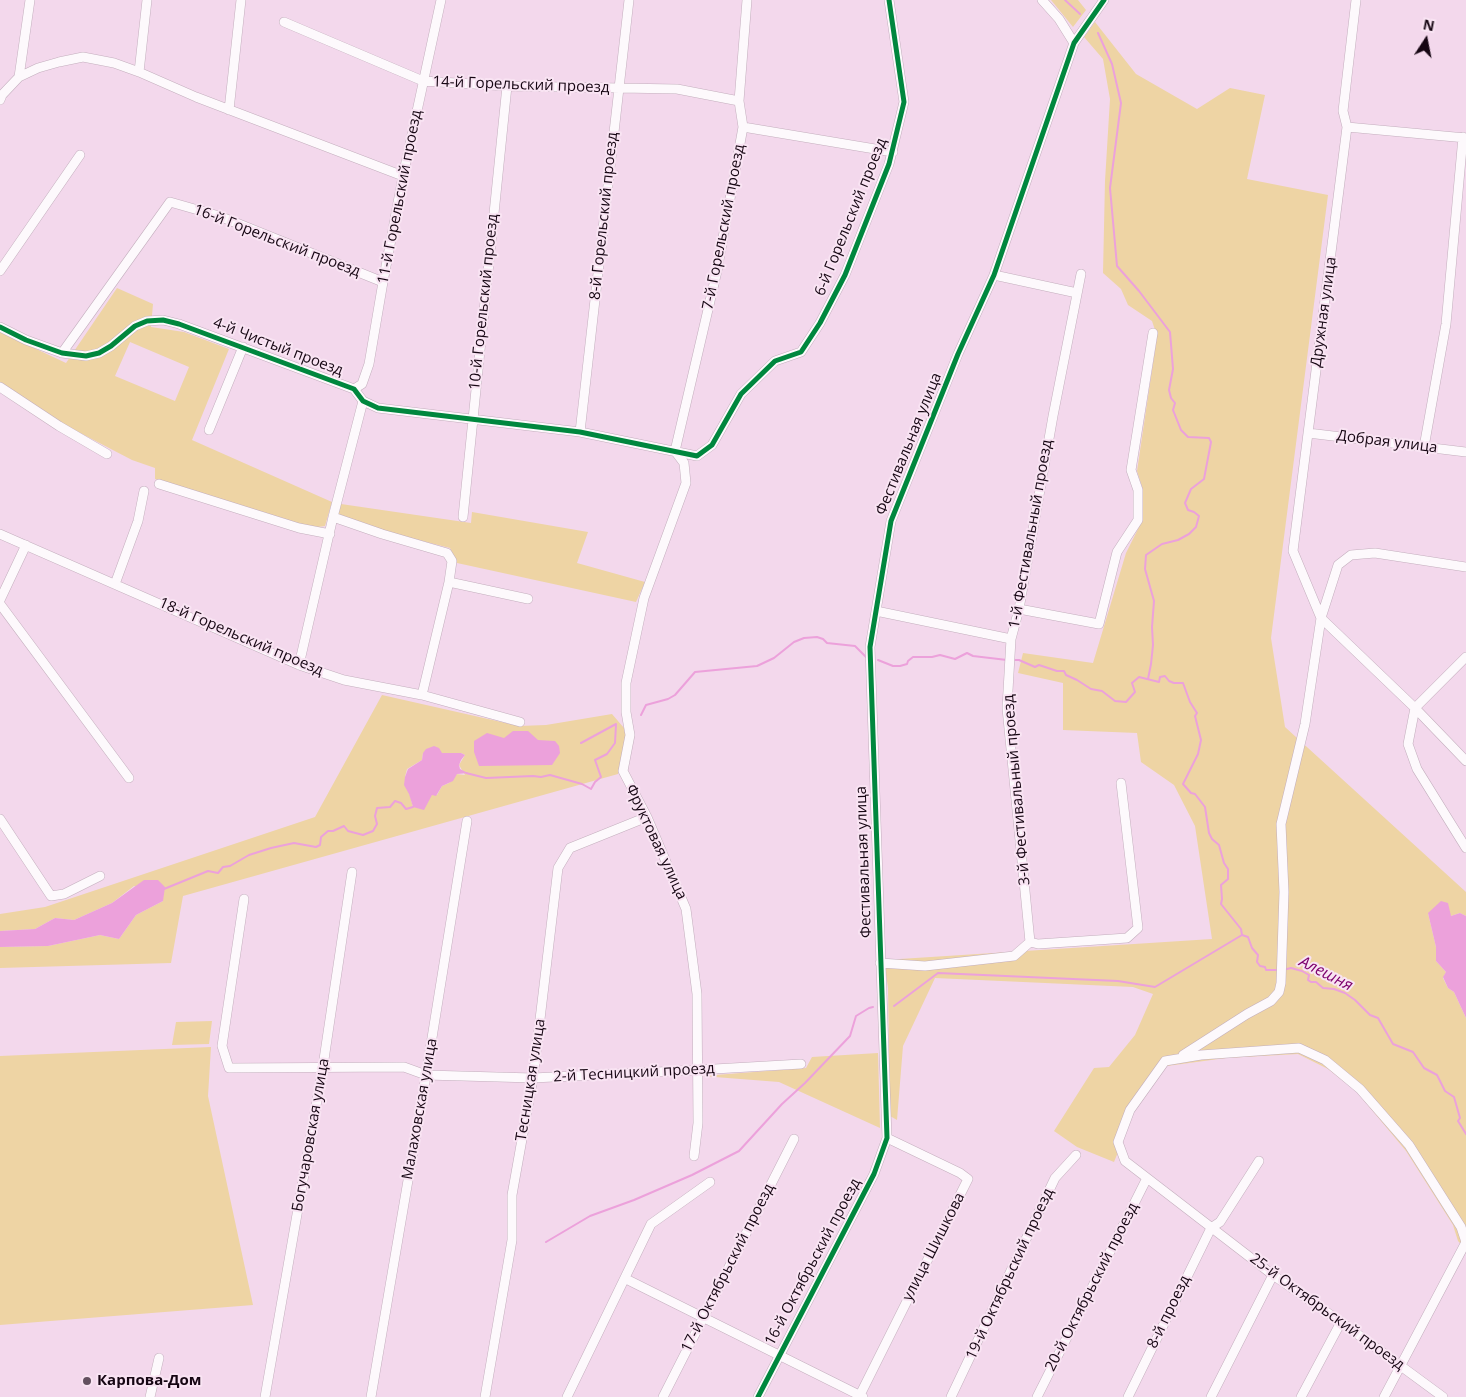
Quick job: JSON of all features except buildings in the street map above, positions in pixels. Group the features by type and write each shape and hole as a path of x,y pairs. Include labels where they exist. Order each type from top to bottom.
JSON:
{"street":[{"path":"19,77 30,0"},
{"path":"139,72 147,0"},
{"path":"229,110 241,0"},
{"name":"11-й Горельский проезд","path":"354,389 362,384 369,364 403,176 442,0"},
{"name":"8-й Горельский проезд","path":"580,432 629,0"},
{"name":"7-й Горельский проезд","path":"675,451 717,271 743,127 738,101 747,0"},
{"name":"6-й Горельский проезд","path":"675,451 697,456 712,445 741,394 775,361 801,352 820,324 845,275 893,152 904,102 889,0"},
{"path":"1042,0 1059,19 1074,43"},
{"name":"Фестивальная улица","path":"887,1138 870,648 891,522 958,354 994,275 1074,43 1104,0"},
{"name":"Дружная улица","path":"1321,618 1293,551 1347,127 1343,111 1356,0"},
{"name":"14-й Горельский проезд","path":"284,22 423,81 507,86 677,89 738,101"},
{"path":"0,100 19,77 38,68 83,57 114,63 139,72 229,110 403,176"},
{"name":"10-й Горельский проезд","path":"463,517 507,86"},
{"path":"743,127 893,152"},
{"path":"1347,127 1464,137 1446,324 1424,446"},
{"path":"0,271 80,155"},
{"name":"16-й Горельский проезд","path":"62,353 170,202 219,216 383,282"},
{"name":"1-й Фестивальный проезд","path":"876,611 1011,639 1019,609 1053,416 1081,274"},
{"path":"994,275 1077,293"},
{"name":"4-й Чистый проезд","path":"0,327 26,340 62,353 86,356 99,353 111,346 135,326 147,321 163,320 243,347 354,389 363,400 378,408 580,432 675,451"},
{"path":"1019,609 1099,624 1117,552 1138,520 1138,490 1131,470 1153,333"},
{"name":"4-й Чистый проезд","path":"209,430 243,347"},
{"path":"0,387 58,426 107,454"},
{"path":"299,665 333,517 363,400"},
{"name":"Добрая улица","path":"1308,433 1466,452"},
{"name":"Фруктовая улица","path":"675,451 684,463 686,483 644,598 626,683 626,712 630,735 623,771 647,816 686,909 697,994 698,1123 694,1156"},
{"path":"159,484 299,528 330,534"},
{"path":"115,584 138,521 144,491"},
{"path":"333,517 447,553 452,561 422,695"},
{"name":"18-й Горельский проезд","path":"0,534 299,665 344,680 422,695 520,722"},
{"path":"0,600 26,546"},
{"path":"1179,1058 1247,1014 1271,1001 1279,992 1281,984 1284,892 1281,824 1305,724 1321,618 1338,565 1351,555 1375,553 1466,567"},
{"path":"448,582 528,599"},
{"path":"0,604 129,778"},
{"path":"1321,618 1415,708 1466,761"},
{"name":"3-й Фестивальный проезд","path":"1011,639 1007,708 1030,942"},
{"path":"1466,657 1415,708 1408,744 1417,769 1466,848"},
{"path":"880,963 925,966 1014,956 1030,942 1038,944 1127,938 1138,928 1121,783"},
{"name":"Тесницкая улица","path":"484,1397 512,1240 512,1194 533,1078 558,868 570,848 647,816"},
{"path":"0,819 51,896 64,894 100,876"},
{"name":"Малаховская улица","path":"371,1397 467,821"},
{"name":"Богучаровская улица","path":"265,1397 323,1066 352,872"},
{"name":"2-й Тесницкий проезд","path":"244,899 222,1046 229,1068 404,1067 426,1075 533,1078 801,1064"},
{"path":"1179,1058 1299,1048 1325,1060 1360,1089 1409,1145 1461,1227 1466,1242 1384,1397"},
{"name":"25-й Октябрьский проезд","path":"1179,1058 1165,1061 1130,1110 1118,1142 1125,1161 1211,1228 1443,1397"},
{"name":"16-й Октябрьский проезд","path":"758,1397 874,1174 887,1138"},
{"name":"улица Шишкова","path":"861,1396 968,1179 887,1138"},
{"name":"17-й Октябрьский проезд","path":"663,1397 794,1139"},
{"name":"19-й Октябрьский проезд","path":"951,1397 1055,1178 1076,1155"},
{"path":"1211,1228 1220,1222 1260,1162"},
{"name":"20-й Октябрьский проезд","path":"1037,1397 1147,1178"},
{"path":"567,1397 652,1224 710,1182"},
{"name":"8-й проезд","path":"1128,1397 1211,1228"},
{"path":"1211,1397 1273,1274"},
{"path":"626,1279 861,1396"},
{"path":"1301,1397 1341,1322"},
{"path":"150,1397 158,1358"}],"shaded area":[{"path":"1051,0 1078,0 1086,10 1073,27"},
{"path":"1095,22 1136,74 1197,109 1230,88 1265,95 1247,179 1328,195 1271,638 1285,727 1466,892 1466,916 1460,913 1451,916 1428,913 1436,947 1436,961 1446,972 1443,978 1448,988 1454,992 1466,1018 1466,1250 1458,1241 1453,1225 1406,1151 1356,1091 1328,1069 1298,1054 1226,1058 1167,1066 1134,1112 1114,1162 1077,1147 1054,1131 1094,1068 1109,1067 1135,1035 1153,994 1133,987 935,978 903,1046 897,1120 890,1116 888,988 884,960 1212,939 1195,826 1174,785 1141,762 1137,733 1063,730 1063,683 1018,673 1023,653 1093,663 1126,553 1141,523 1143,490 1137,471 1157,336 1152,321 1128,305 1121,289 1103,273 1105,181 1110,99 1103,59 1084,37"},
{"path":"117,288 153,304 151,327 184,332 229,349 192,440 332,502 325,526 301,525 155,479 155,468 132,460 63,424 0,383 0,332 66,363","holes":["130,342 189,367 175,401 115,376"]},
{"path":"341,504 471,523 472,512 588,532 577,563 645,582 636,602 457,563 450,548 382,531 338,515"},
{"path":"382,695 519,726 546,725 612,714 624,728 626,738 618,774 183,896 171,963 0,968 0,947 48,946 100,935 119,939 136,915 163,901 134,886 112,903 74,920 55,918 35,929 0,931 0,914 45,907 315,817","holes":["423,753 461,753 465,755 459,765 465,775 456,774 449,783 442,786 437,795 432,795 413,807 405,777 407,769 422,760"]},
{"path":"513,731 528,731 538,740 555,741 559,746 560,753 552,765 479,766 474,752 474,741 487,733 504,738"},
{"path":"434,746 439,748 442,753 461,753 465,755 459,765 460,769 468,773 457,774 453,781 442,786 436,796 432,795 424,810 413,807 404,785 405,777 408,769 422,760 426,749"},
{"path":"144,880 158,880 165,887 163,901 136,915 119,939 100,935 48,946 0,947 0,931 35,929 55,918 74,920 112,903"},
{"path":"1441,901 1448,903 1451,916 1460,913 1466,916 1466,1018 1454,992 1448,988 1443,977 1446,972 1436,961 1436,947 1428,913"},
{"path":"212,1021 209,1044 172,1045 176,1022"},
{"path":"211,1047 208,1096 253,1305 0,1325 0,1056"},
{"path":"878,1053 880,1128 779,1082 702,1076 806,1068 812,1057"}],"waterway":[{"path":"1065,0 1080,14"},
{"path":"1098,33 1112,64 1121,103 1110,188 1117,266 1139,291 1170,332 1173,369 1169,390 1171,398 1175,403 1173,410 1181,430 1188,437 1209,438 1211,442 1204,479 1191,489 1185,503 1188,510 1199,516 1196,527 1189,534 1178,540 1162,544 1146,555 1145,569 1154,601 1153,645 1148,679"},
{"path":"641,715 646,705 675,695 695,672 757,666 774,658 794,642 804,638 817,637 827,643 855,646 866,657"},
{"path":"878,660 893,666 900,666 907,664 913,657 940,655 955,659 967,653 973,656 1007,660"},
{"name":"Алешня","path":"1013,660 1019,660 1035,667 1039,665 1057,671 1064,671 1066,675 1091,689 1102,691 1115,701 1126,702 1135,692 1132,683 1139,677 1159,682 1160,677 1165,676 1174,683 1183,683 1190,702 1197,713 1195,716 1201,740 1198,754 1183,784 1191,793 1195,794 1205,807 1209,833 1212,839 1219,845 1224,863 1228,869 1228,879 1221,885 1221,904 1241,929 1242,935 1248,937 1252,948 1258,955 1257,962 1260,966 1265,967 1266,970 1276,970"},
{"path":"581,743 616,724"},
{"path":"466,773 486,778 541,777 550,775 582,784 591,789 601,777 595,760 607,754 615,743 616,724"},
{"path":"164,889 208,871 218,873 223,867 230,866 249,855 271,848 294,843 316,847 320,845 321,837 328,831 344,826 348,831 363,835 373,831 377,824 375,816 377,808 390,807 395,801 401,803 406,809 413,807"},
{"path":"894,1006 938,973 1118,981 1155,987 1242,935"},
{"name":"Алешня","path":"1287,969 1291,968 1302,971 1309,975 1308,980 1311,982 1316,982 1323,988 1345,993 1370,1015 1378,1018 1393,1044 1413,1052 1424,1068 1437,1075 1445,1091 1454,1097 1460,1118 1458,1121 1466,1134"},
{"path":"546,1242 590,1216 634,1200 692,1175 739,1151 782,1104 850,1036 856,1016 873,1007"}],"cycle path":[{"path":"0,327 26,340 62,353 86,356 99,353 111,346 135,326 147,321 163,320 179,324 354,389 363,401 378,408 580,432 697,456 712,445 741,394 775,361 801,352 820,323 845,275 889,164 904,102 889,0"},
{"path":"758,1397 874,1174 887,1138 870,647 891,521 958,354 994,275 1074,43 1104,0"}],"place":[{"name":"Карпова-Дом","path":"87,1381"}]}
